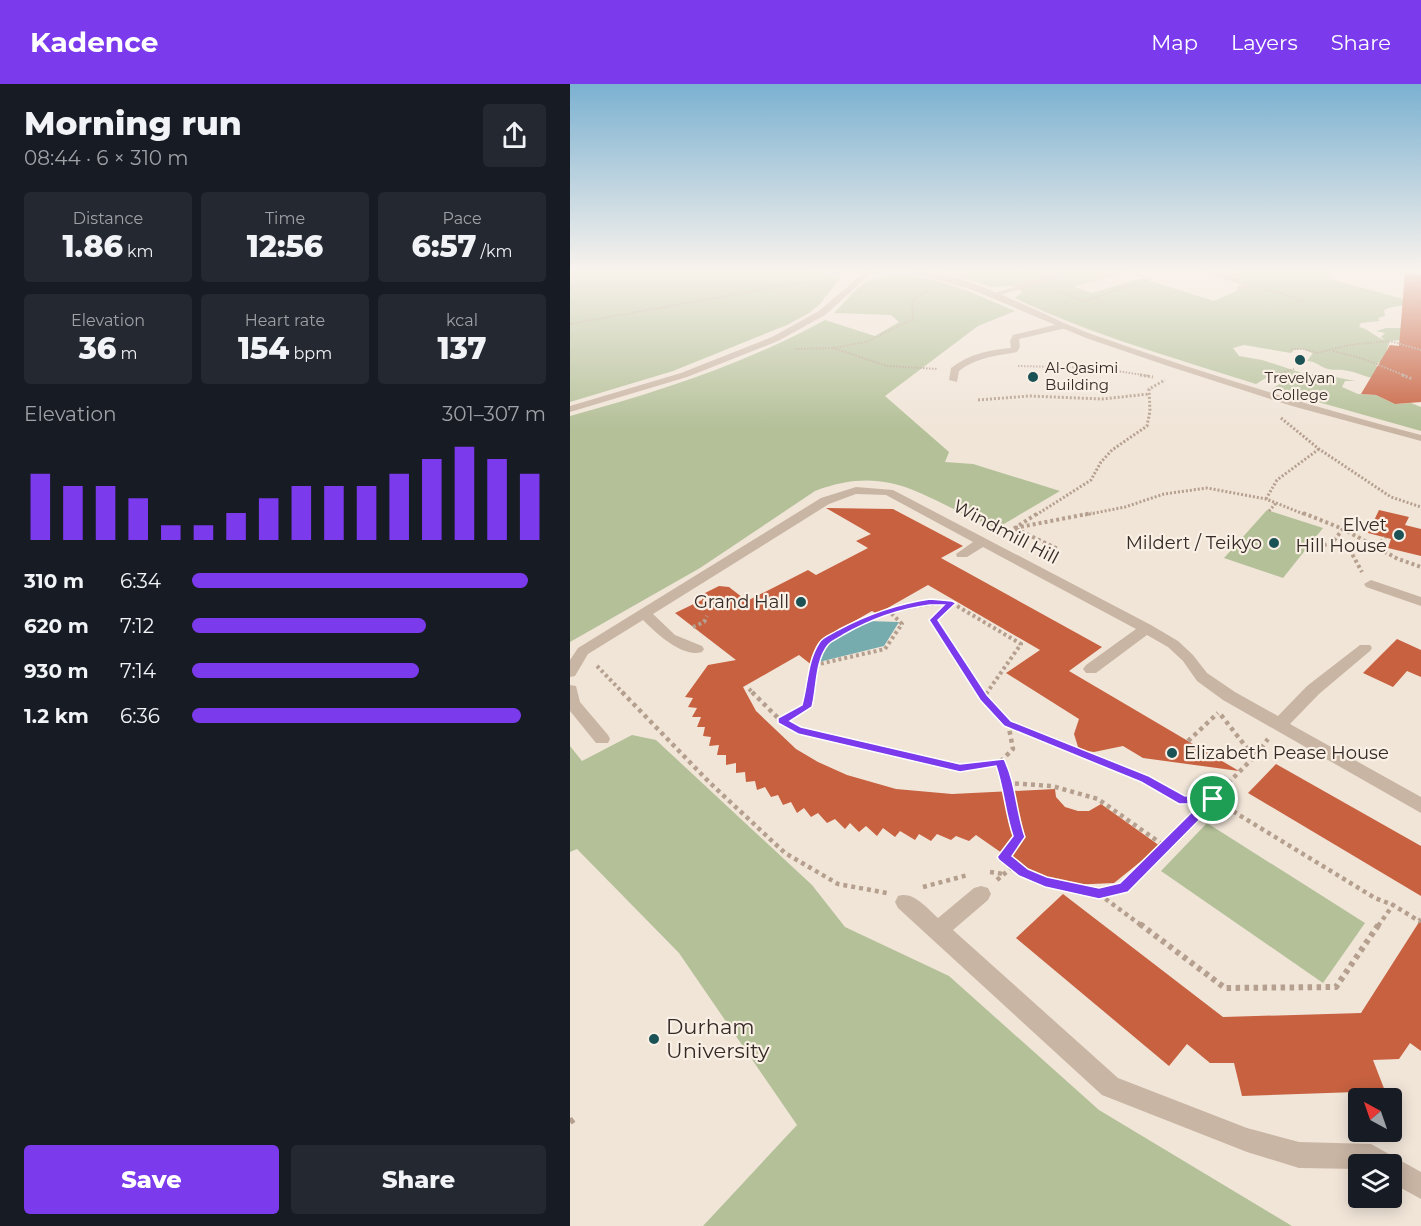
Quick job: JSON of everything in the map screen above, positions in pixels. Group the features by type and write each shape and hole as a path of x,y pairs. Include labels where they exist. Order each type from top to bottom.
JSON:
{"street":[{"path":"570,409 684,375 775,339 805,322"},
{"path":"1054,322 1319,411 1421,438"},
{"path":"954,380 954,370 977,355 1014,350 1016,337 1063,326"},
{"name":"Windmill Hill","path":"570,672 583,651 839,494 862,489 889,492 1146,628 1173,644 1188,658 1202,677 1279,725 1421,806"},
{"path":"962,554 985,544"},
{"path":"1371,584 1421,602"},
{"path":"644,614 670,638 697,649"},
{"path":"1091,669 1146,628"},
{"path":"1279,725 1313,690 1365,648"},
{"path":"570,690 572,703 602,739"},
{"path":"938,930 978,880"},
{"path":"906,895 938,930 1110,1087 1247,1140 1299,1155 1348,1156"},
{"path":"1402,1175 1421,1186"}],"path":[{"path":"793,349 833,348 877,339 906,322"},
{"path":"1291,349 1303,349 1317,353 1349,345 1390,341 1421,350"},
{"path":"833,348 887,366 954,370"},
{"path":"1330,351 1354,354 1376,366 1412,379"},
{"path":"1010,367 1106,369 1147,377 1179,366"},
{"path":"985,544 1045,510 1091,480 1101,462 1112,450 1147,426 1150,411 1149,389 1155,385"},
{"path":"978,400 1029,396 1102,399 1149,394"},
{"path":"1304,435 1319,450 1391,497 1421,507"},
{"path":"1266,499 1277,480 1319,450"},
{"path":"1015,528 1125,507 1164,494 1207,488 1266,499 1343,529 1421,567"},
{"path":"1269,511 1276,503"},
{"path":"1015,528 1058,549"},
{"path":"1312,548 1332,543 1343,529"},
{"path":"1377,547 1385,537"},
{"path":"1332,543 1351,552 1371,584"},
{"path":"781,721 807,707 812,688 812,671 824,642 864,619 901,606 930,602 952,603 1021,644 984,698"},
{"path":"952,603 933,620 984,698 1008,723 1145,779 1183,801 1213,799 1375,898 1393,905 1419,921 1421,919"},
{"path":"814,665 885,649 902,624 889,611"},
{"path":"583,651 710,783 785,853 838,884 906,895 1004,874 1016,864"},
{"path":"749,689 781,721 798,730 960,768 1000,762 1013,749 1008,723"},
{"path":"1188,741 1219,712"},
{"path":"1000,762 1007,783 1011,813 1019,837 1004,857 1024,872 1045,882 1099,893 1124,888 1254,758 1279,725"},
{"path":"1007,783 1052,786 1098,799 1166,847"},
{"path":"1099,893 1225,988 1336,987 1393,905"},
{"path":"570,1122 577,1117"}],"green space":[{"path":"570,322 792,322 673,371 570,402"},
{"path":"821,322 832,322 875,336 898,322 987,322 978,326 885,396 949,452 945,462 973,464 1060,491 997,528 930,497 889,483 867,481 843,483 815,491 700,568 570,642 570,416 700,376 764,350"},
{"path":"1071,322 1368,322 1361,323 1359,327 1385,340 1381,337 1385,333 1376,331 1401,328 1402,340 1390,341 1386,352 1396,362 1379,362 1376,366 1385,369 1382,378 1325,368 1307,361 1313,353 1302,349 1291,353 1244,345 1233,348 1239,356 1262,360 1305,374 1320,374 1355,381 1345,381 1342,387 1358,394 1376,395 1395,404 1411,403 1421,407 1421,431 1272,389 1284,381 1269,376 1256,384 1103,335"},
{"name":"Mildert / Teikyo","path":"1267,510 1323,528 1283,578 1224,558"},
{"path":"632,735 656,740 812,885 845,927 949,976 1099,1110 1292,1226 703,1226 797,1125 679,953 577,849 570,852 570,746 582,761"},
{"path":"1207,823 1365,923 1323,983 1161,871"}],"water":[{"path":"867,621 899,622 884,646 819,662 827,643"}],"building":[{"path":"1401,322 1421,322 1421,402 1395,404 1376,395 1361,394 1390,345 1399,346"},
{"path":"826,508 893,509 963,546 941,558 1102,647 1069,671 1239,771 1143,758 1123,746 1094,752 1079,750 1074,734 1079,719 1006,673 1040,650 928,585 877,614 872,611 823,639 813,666 799,655 743,687 756,711 796,749 847,775 896,789 952,794 1055,789 1056,797 1065,807 1078,811 1089,811 1101,804 1160,846 1114,883 1069,885 1029,872 976,835 969,841 956,836 951,840 937,834 931,841 919,834 915,840 900,831 895,837 883,828 877,836 866,826 859,832 850,823 845,829 835,819 827,823 818,813 811,817 804,808 797,813 791,802 783,805 778,795 771,797 765,787 757,790 755,781 746,782 745,772 736,773 736,763 726,765 726,755 717,755 719,745 709,746 711,737 703,736 705,727 697,727 701,717 692,717 697,708 688,707 693,698 685,697 708,665 736,660 675,613 702,600 703,594 719,586 729,587 747,601 808,570 816,575 868,548 856,541 871,534"},
{"name":"Elvet Hill House","path":"1379,510 1409,517 1405,525 1421,529 1421,556 1388,548 1391,539 1368,533"},
{"path":"1397,639 1421,650 1421,677 1407,671 1393,687 1363,673"},
{"path":"1276,764 1421,846 1421,896 1248,793"},
{"path":"1063,894 1223,1017 1361,1013 1421,919 1421,1051 1410,1043 1399,1059 1373,1060 1384,1088 1348,1088 1348,1092 1242,1096 1234,1063 1210,1063 1187,1044 1169,1066 1016,938"}],"place":[{"name":"Trevelyan College","path":"1300,360"},
{"name":"Al-Qasimi Building","path":"1033,377"},
{"name":"Elvet Hill House","path":"1399,535"},
{"name":"Mildert / Teikyo","path":"1274,543"},
{"name":"Grand Hall","path":"801,602"},
{"name":"Elizabeth Pease House","path":"1172,753"},
{"name":"Durham University","path":"654,1039"}],"route":[{"path":"930,602 952,603 933,620 984,698 1008,723 1145,779 1183,801 1213,799 1124,888 1099,893 1069,888 1045,882 1024,872 1004,857 1019,837 1011,813 1007,783 1000,762 960,768 798,730 781,721 807,707 812,688 812,671 824,642 864,619 901,606 930,602"}]}
